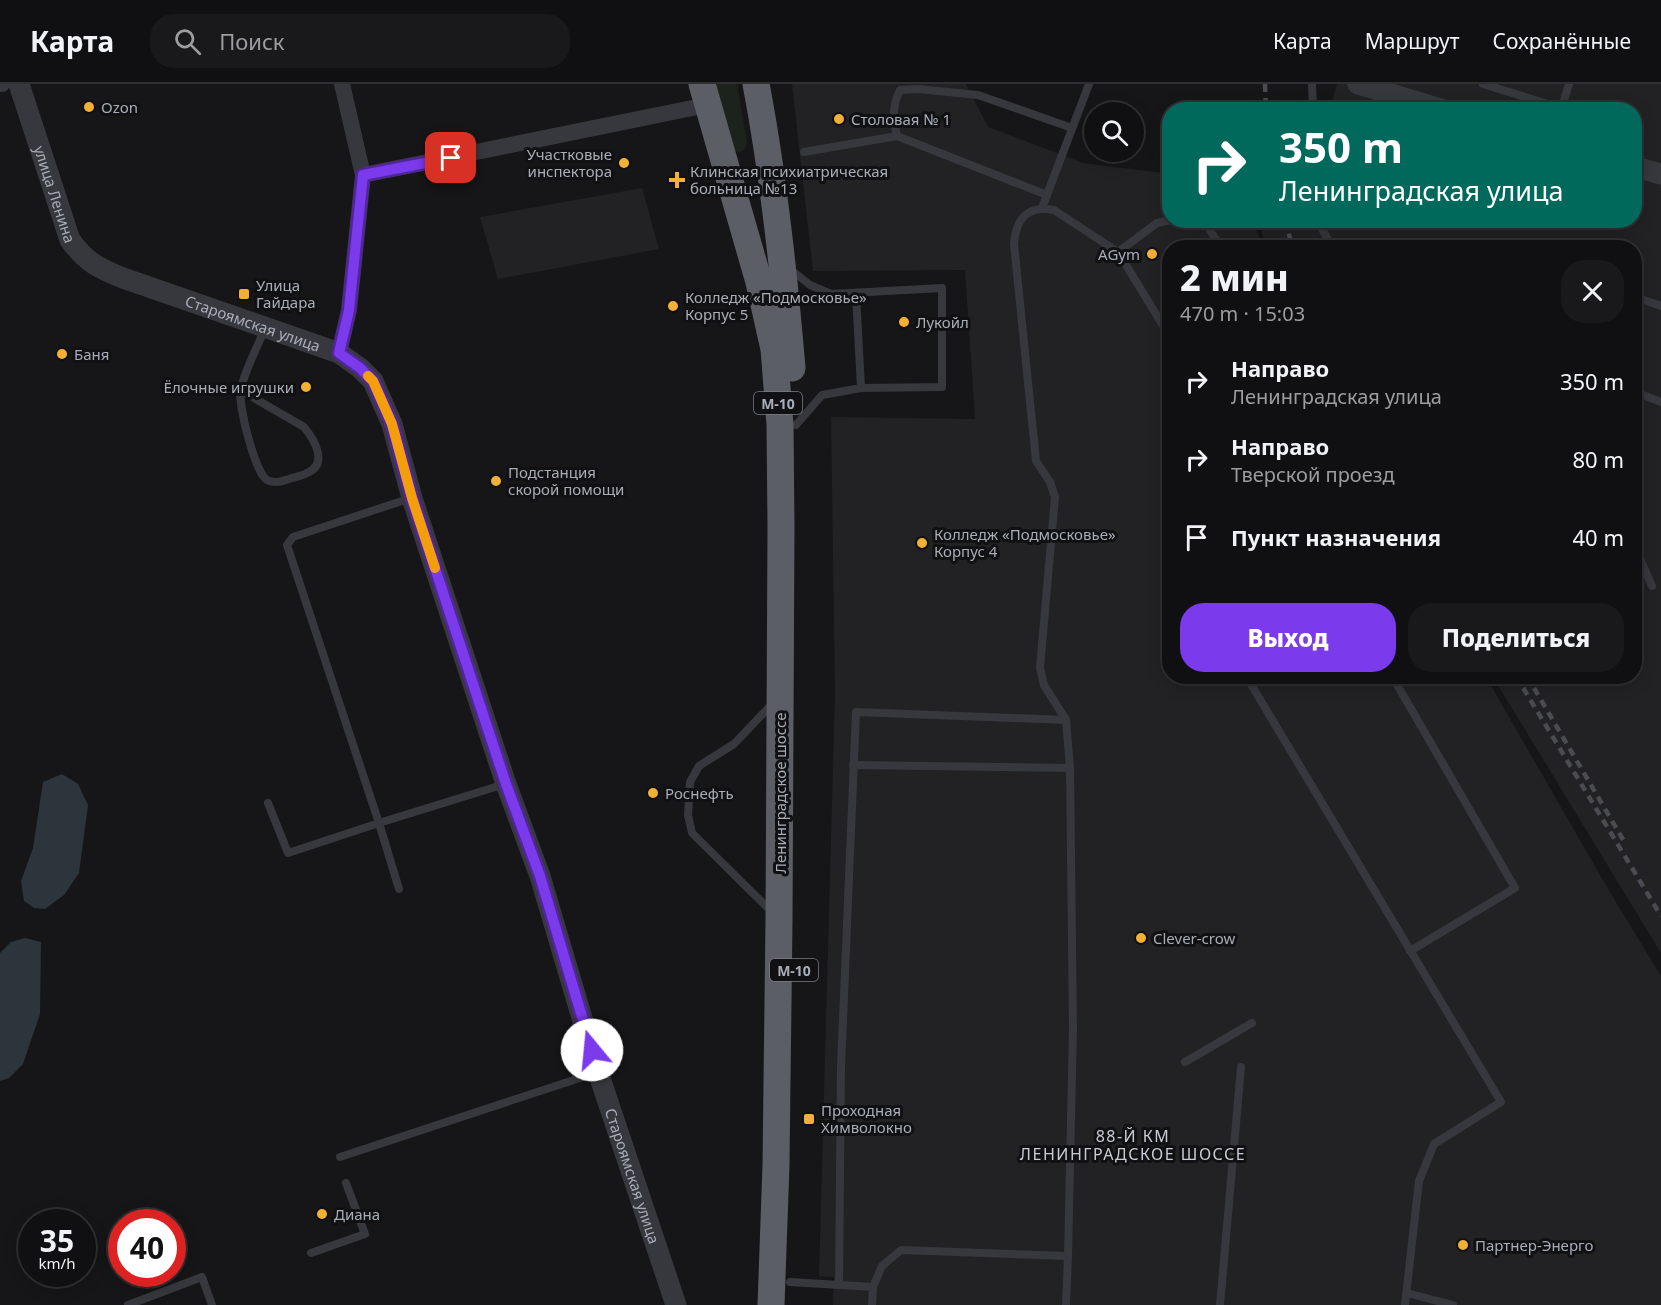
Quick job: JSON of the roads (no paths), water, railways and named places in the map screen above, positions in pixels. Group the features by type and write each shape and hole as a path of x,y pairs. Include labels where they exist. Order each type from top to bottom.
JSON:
{"highway":[{"name":"М-10","path":"756,84 768,146 783,264 796,425"},
{"name":"М-10","path":"705,94 722,154"},
{"path":"722,154 743,180 751,181 763,170 768,146"},
{"name":"Ленинградское шоссе","path":"722,154 759,282 774,349 780,425 779,920 776,1165 771,1305"},
{"name":"Ленинградское шоссе","path":"790,1293 798,552 796,425"}],"street":[{"name":"улица Ленина","path":"20,84 70,240 81,255 98,268 123,278"},
{"path":"339,353 349,310 363,175 342,84"},
{"path":"1358,84 1417,102"},
{"path":"363,175 705,94"},
{"path":"1642,169 1661,174"},
{"name":"Староямская улица","path":"123,278 339,353 373,381 392,424 412,498 506,784 540,876 598,1072 676,1305"}],"lane":[{"path":"1042,208 1089,84"},
{"path":"1312,84 1313,102"},
{"path":"1483,84 1539,102"},
{"path":"1563,102 1569,84"},
{"path":"897,136 893,118 893,102 900,90 918,89 978,95 1072,128"},
{"path":"804,152 897,136 1047,195"},
{"path":"1066,1305 1073,1028 1070,768 1066,720 1044,685 1040,668 1055,497 1050,482 1036,461 1014,244 1015,231 1021,219 1029,212 1042,208 1054,210 1118,252 1162,324"},
{"path":"1118,252 1162,223"},
{"path":"783,264 810,285 831,294 942,288 942,387 861,388 822,395 796,425"},
{"path":"856,294 861,388"},
{"path":"1642,299 1661,306"},
{"path":"240,390 304,427 311,435 319,454 315,468 309,473 277,482 269,481 259,472 241,406 240,390 265,328"},
{"path":"1642,395 1661,402"},
{"path":"399,889 287,545 292,537 412,498"},
{"path":"1642,563 1652,586"},
{"path":"1251,684 1501,1102 1434,1144 1419,1181 1405,1305"},
{"path":"1397,684 1515,888 1410,951"},
{"path":"779,920 692,833 688,815 690,782 699,766 734,744 780,695"},
{"path":"839,1284 841,1067 856,712 1066,720"},
{"path":"853,765 1070,768"},
{"path":"268,804 288,853 506,784"},
{"path":"1185,1062 1252,1023"},
{"path":"1220,1305 1241,1066"},
{"path":"340,1158 598,1072"},
{"path":"310,1253 365,1234 346,1183"},
{"path":"872,1305 873,1287 882,1266 901,1250 1068,1256"},
{"path":"128,1305 202,1277 212,1305"},
{"path":"790,1293 839,1284 873,1287"},
{"path":"1407,1293 1453,1305"}],"railway":[{"path":"1265,84 1266,102"},
{"path":"1288,228 1290,240"},
{"path":"1521,684 1661,916"},
{"path":"1532,684 1625,843"}],"place":[{"name":"Ozon","path":"89,107"},
{"name":"Столовая № 1","path":"839,119"},
{"name":"Участковые инспектора","path":"624,163"},
{"name":"Клинская психиатрическая больница №13","path":"677,180"},
{"name":"AGym","path":"1152,254"},
{"name":"Улица Гайдара","path":"244,294"},
{"name":"Колледж «Подмосковье» Корпус 5","path":"673,306"},
{"name":"Лукойл","path":"904,322"},
{"name":"Баня","path":"62,354"},
{"name":"Ёлочные игрушки","path":"306,387"},
{"name":"Подстанция скорой помощи","path":"496,481"},
{"name":"Колледж «Подмосковье» Корпус 4","path":"922,543"},
{"name":"Роснефть","path":"653,793"},
{"name":"Clever-crow","path":"1141,938"},
{"name":"Проходная Химволокно","path":"809,1119"},
{"name":"Диана","path":"322,1214"},
{"name":"Партнер-Энерго","path":"1463,1245"}],"district":[{"name":"88-Й КМ ЛЕНИНГРАДСКОЕ ШОССЕ","path":"1133,1145"}]}
